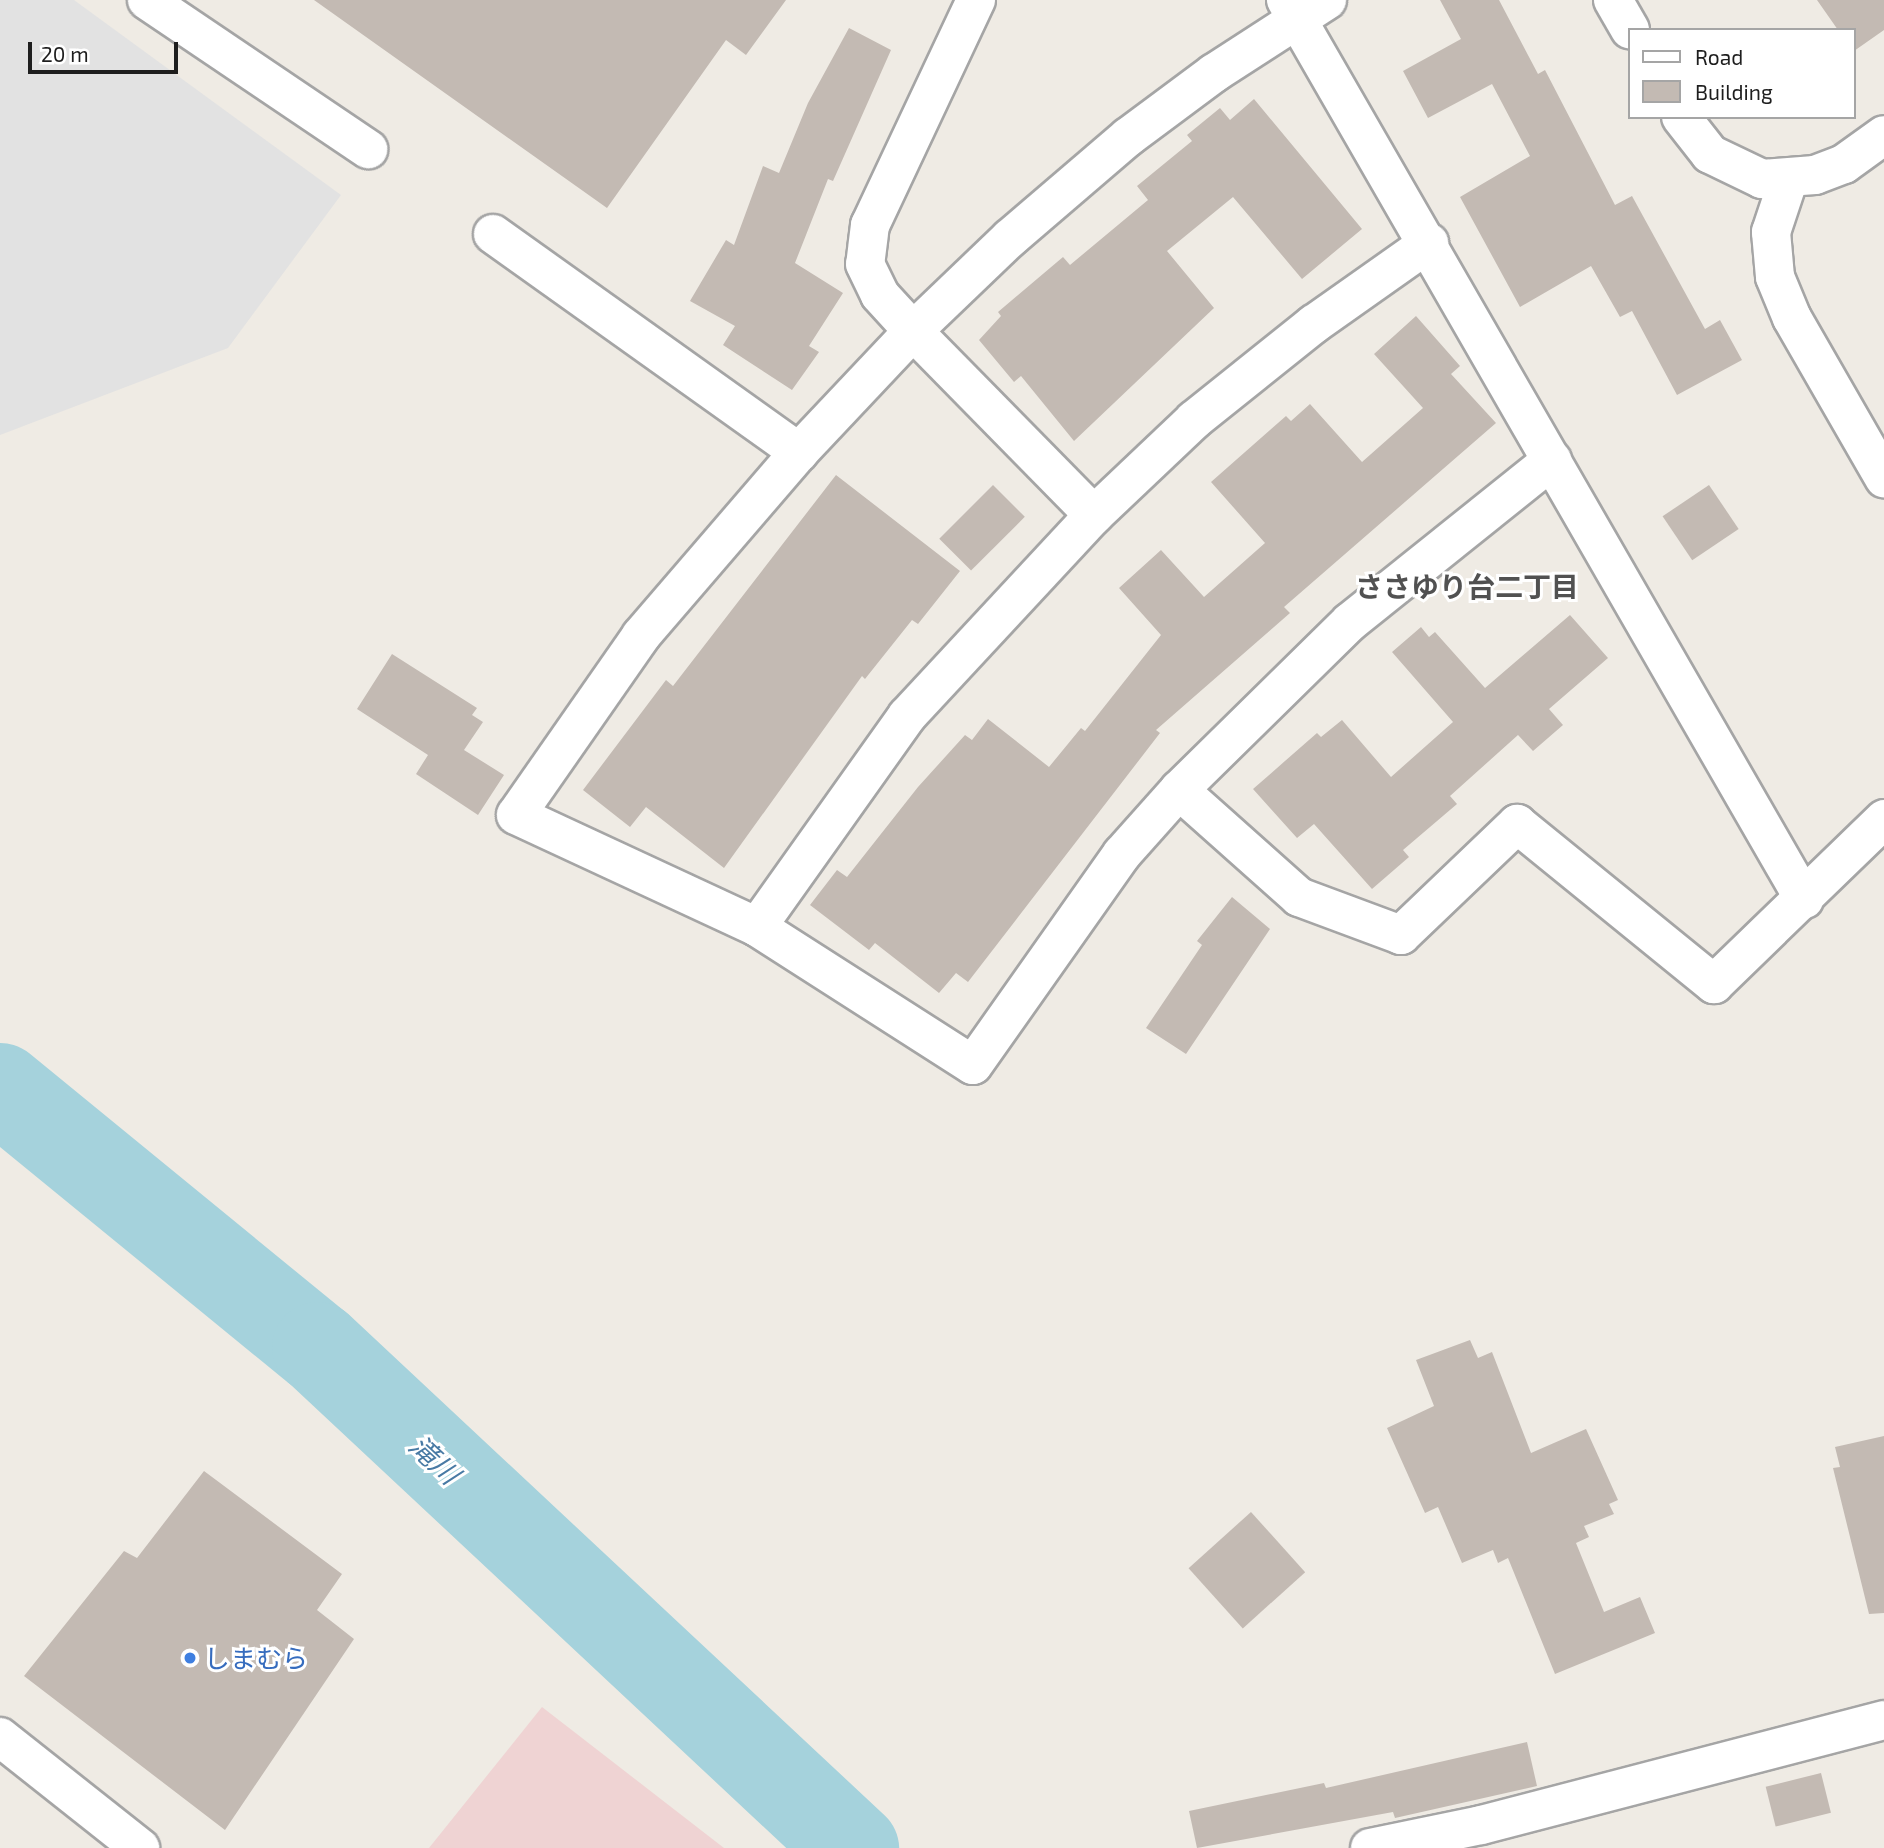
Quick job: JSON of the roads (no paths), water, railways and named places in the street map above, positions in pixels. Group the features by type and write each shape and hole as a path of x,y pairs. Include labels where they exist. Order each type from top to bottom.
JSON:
{"street":[{"path":"146,0 368,149"},
{"path":"976,0 870,225 865,264 880,295 1094,515"},
{"path":"1613,0 1629,28"},
{"path":"1552,460 1350,622 1179,790 1122,854 973,1065 757,928 516,815 641,636 799,452 913,331 1010,238 1128,137 1304,6 1429,243 1804,899"},
{"path":"1683,119 1710,154 1736,170 1787,181 1844,164 1884,135"},
{"path":"1787,181 1771,232 1775,277 1792,318 1884,478"},
{"path":"494,234 799,452"},
{"path":"757,928 907,716 1094,515 1194,420 1314,324 1429,243"},
{"path":"1179,790 1299,897 1401,935 1517,824 1714,984 1884,819"},
{"path":"1370,1848 1481,1825 1884,1720"},
{"path":"0,1737 140,1848"}],"waterway":[{"name":"滝川","path":"0,1088 317,1347 853,1848"}],"place":[{"name":"しまむら","path":"190,1658"}],"district":[{"name":"ささゆり台二丁目","path":"1467,586"}]}
